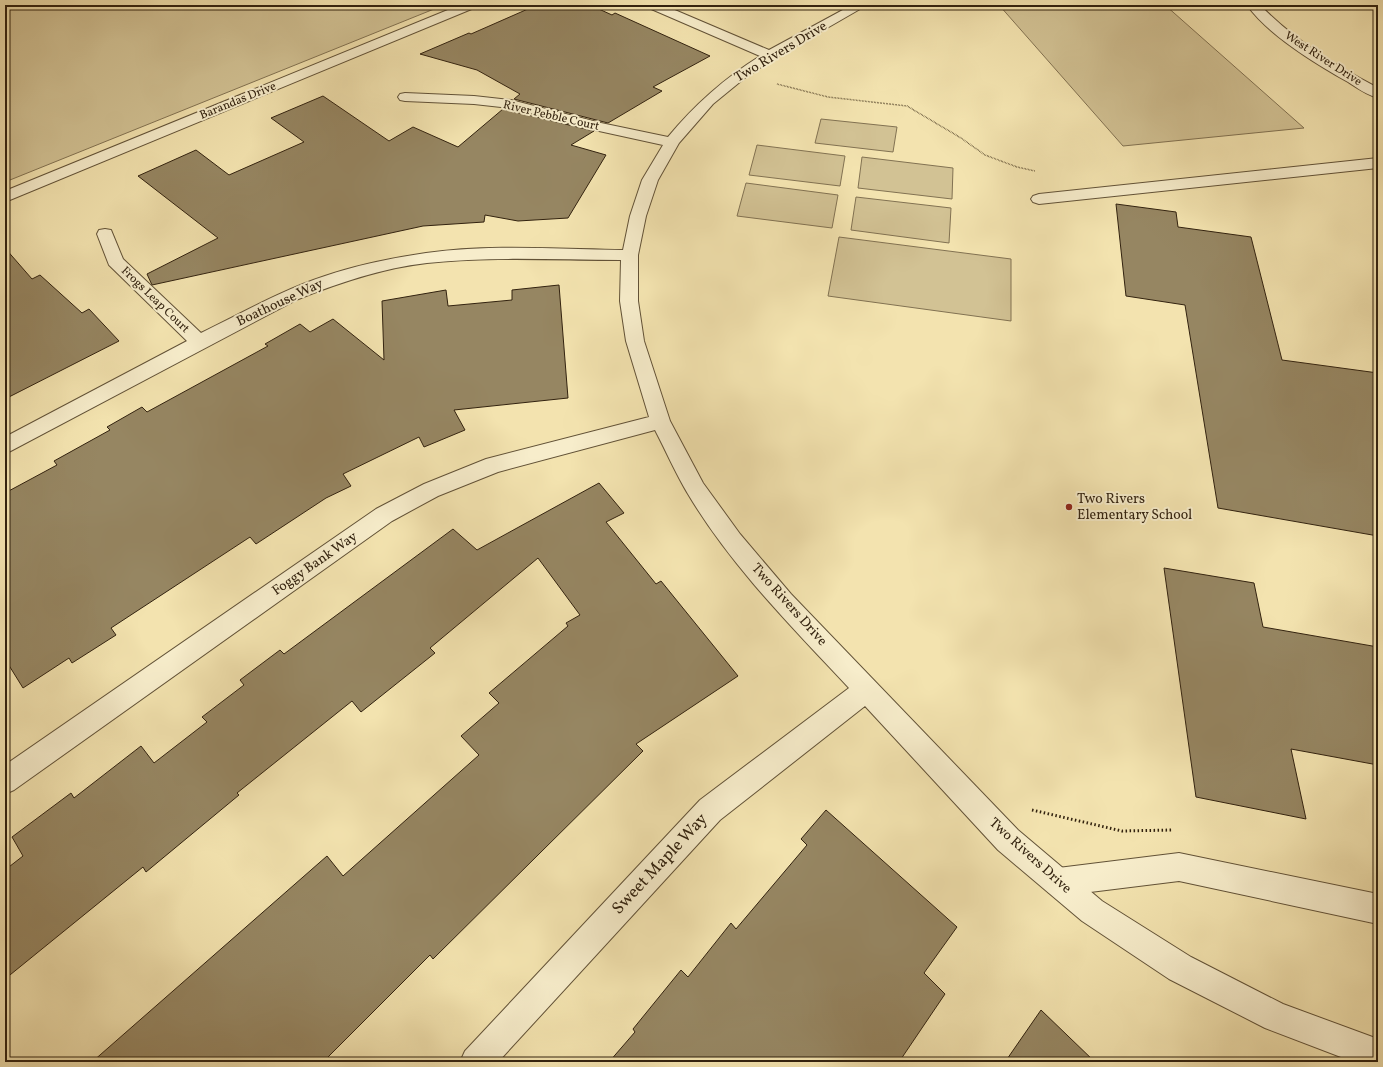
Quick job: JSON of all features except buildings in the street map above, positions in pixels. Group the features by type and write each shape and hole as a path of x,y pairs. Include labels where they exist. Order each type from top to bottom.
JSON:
{"street":[{"name":"Barandas Drive","path":"5,197 470,5"},
{"path":"653,5 770,55"},
{"name":"Two Rivers Drive","path":"861,5 770,55 740,74 708,101 682,128 650,180 638,216 630,255 629,301 635,341 660,422 696,489 732,540 783,600 1008,840 1092,911 1180,968 1276,1017 1378,1055"},
{"name":"West River Drive","path":"1253,5 1264,17 1308,52 1378,94"},
{"name":"River Pebble Court","path":"405,97 474,100 511,104 599,127 672,142"},
{"path":"1039,199 1378,163"},
{"name":"Frogs Leap Court","path":"105,234 115,261 199,342"},
{"name":"Boathouse Way","path":"5,446 199,342 290,296 331,280 374,268 426,258 478,254 630,255"},
{"name":"Foggy Bank Way","path":"5,781 384,515 431,490 492,465 660,422"},
{"name":"Sweet Maple Way","path":"476,1062 710,810 867,690"},
{"path":"1058,882 1179,867 1378,909"}],"path":[{"path":"774,83 828,97 907,106 961,138 985,155 1017,167 1037,172"}],"shaded area":[{"path":"5,5 444,5 5,182"},
{"path":"999,5 1165,5 1304,128 1123,146"},
{"path":"821,119 897,127 893,152 815,143"},
{"path":"757,145 845,156 840,186 749,175"},
{"path":"862,157 953,168 952,199 858,188"},
{"path":"746,183 838,195 832,228 737,216"},
{"path":"856,197 951,208 949,243 851,230"},
{"path":"839,237 1011,259 1011,321 828,296"}],"place":[{"name":"Two Rivers Elementary School","path":"1069,507"}]}
